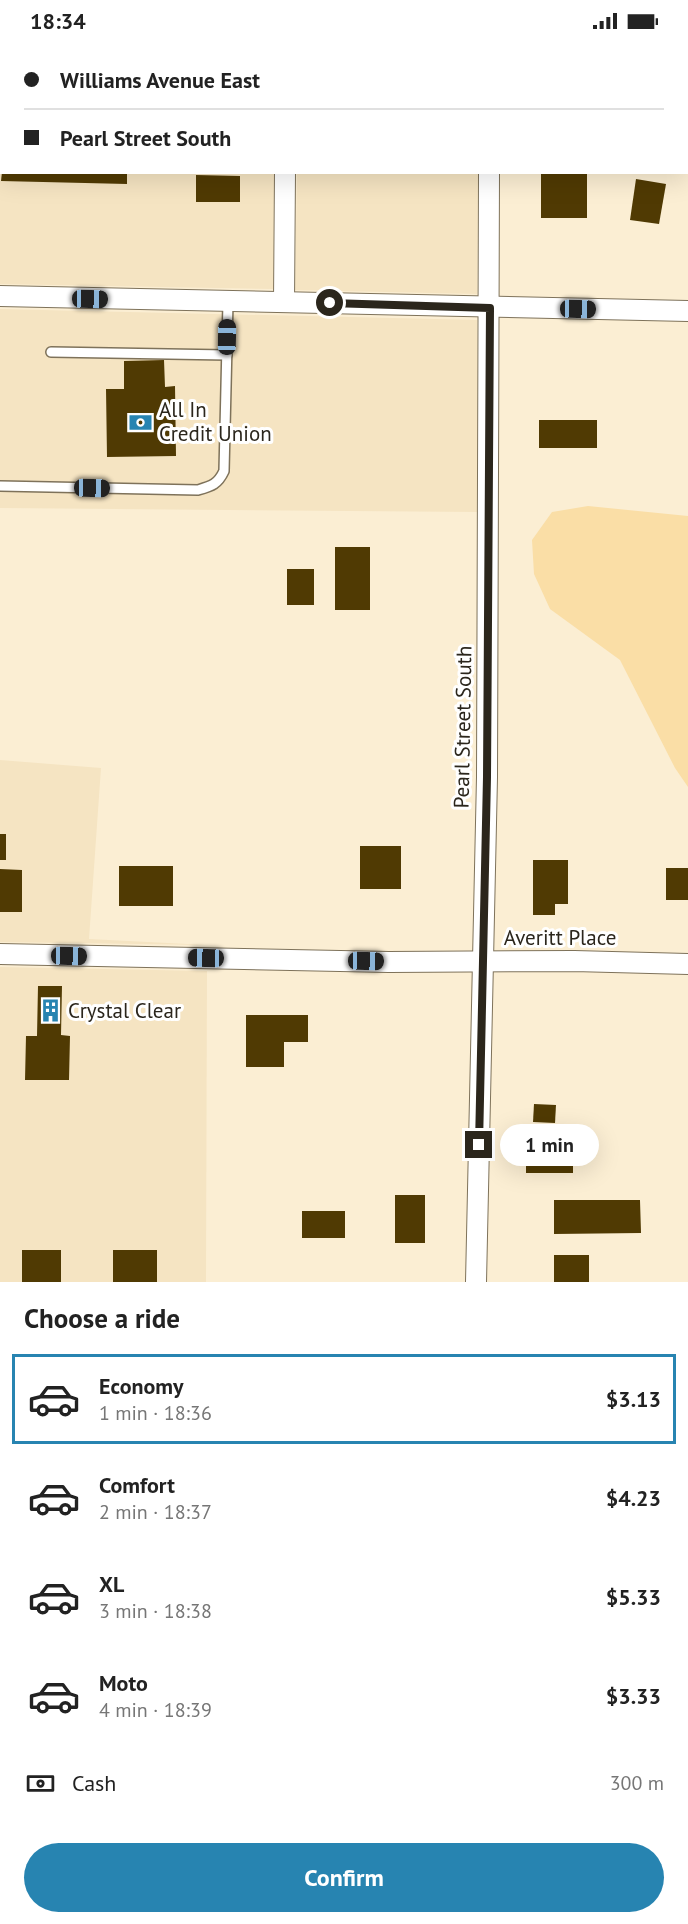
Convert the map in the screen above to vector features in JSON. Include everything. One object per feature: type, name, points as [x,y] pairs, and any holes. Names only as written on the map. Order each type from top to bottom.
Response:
[{"type":"street","points":[[284,302],[285,174]]},
{"type":"street","name":"Pearl Street South","points":[[476,1282],[487,777],[489,174]]},
{"type":"street","points":[[0,296],[688,311]]},
{"type":"street","name":"Averitt Place","points":[[0,954],[688,964]]},
{"type":"lane","points":[[0,486],[198,490],[213,486],[220,481],[224,471],[228,302]]},
{"type":"lane","points":[[51,352],[227,355]]},
{"type":"shaded area","points":[[0,174],[274,174],[273,289],[0,284]]},
{"type":"shaded area","points":[[297,174],[478,174],[477,294],[295,290]]},
{"type":"shaded area","points":[[0,309],[477,320],[477,512],[0,508]]},
{"type":"shaded area","points":[[588,506],[688,516],[688,787],[675,768],[620,660],[550,609],[534,574],[532,540],[552,512]]},
{"type":"shaded area","points":[[0,760],[101,768],[89,939],[207,945],[0,942]]},
{"type":"shaded area","points":[[0,967],[207,971],[206,1282],[0,1282]]},
{"type":"building","points":[[2,174],[127,174],[127,184],[1,181]]},
{"type":"building","points":[[541,174],[587,174],[587,218],[541,218]]},
{"type":"building","points":[[196,175],[240,176],[240,202],[196,202]]},
{"type":"building","points":[[636,179],[666,184],[659,224],[630,220]]},
{"type":"building","name":"All In Credit Union","points":[[164,360],[165,387],[175,386],[176,456],[107,457],[106,389],[124,389],[124,361]]},
{"type":"building","points":[[539,420],[597,420],[597,448],[539,448]]},
{"type":"building","points":[[335,547],[370,547],[370,610],[335,610]]},
{"type":"building","points":[[287,569],[314,569],[314,605],[287,605]]},
{"type":"building","points":[[0,834],[6,834],[6,860],[0,860]]},
{"type":"building","points":[[360,846],[401,846],[401,889],[360,889]]},
{"type":"building","points":[[533,860],[568,860],[568,904],[555,904],[555,915],[533,915]]},
{"type":"building","points":[[119,866],[173,866],[173,906],[119,906]]},
{"type":"building","points":[[666,868],[688,868],[688,900],[666,900]]},
{"type":"building","points":[[0,869],[22,870],[22,912],[0,912]]},
{"type":"building","name":"Crystal Clear","points":[[38,986],[62,986],[61,1035],[70,1036],[69,1080],[25,1080],[26,1036],[37,1036]]},
{"type":"building","points":[[246,1015],[308,1015],[308,1042],[284,1042],[284,1067],[246,1067]]},
{"type":"building","points":[[534,1104],[556,1105],[555,1123],[533,1122]]},
{"type":"building","points":[[526,1129],[552,1129],[552,1148],[573,1148],[573,1173],[526,1173]]},
{"type":"building","points":[[395,1195],[425,1195],[425,1243],[395,1243]]},
{"type":"building","points":[[554,1200],[640,1200],[641,1233],[554,1234]]},
{"type":"building","points":[[302,1211],[345,1211],[345,1238],[302,1238]]},
{"type":"building","points":[[22,1250],[61,1250],[61,1282],[22,1282]]},
{"type":"building","points":[[113,1250],[157,1250],[157,1282],[113,1282]]},
{"type":"building","points":[[554,1255],[589,1255],[589,1282],[554,1282]]},
{"type":"place","name":"All In Credit Union","points":[[141,422]]},
{"type":"place","name":"Crystal Clear","points":[[50,1011]]},
{"type":"route","points":[[330,303],[490,308],[487,777],[479,1145]]}]
